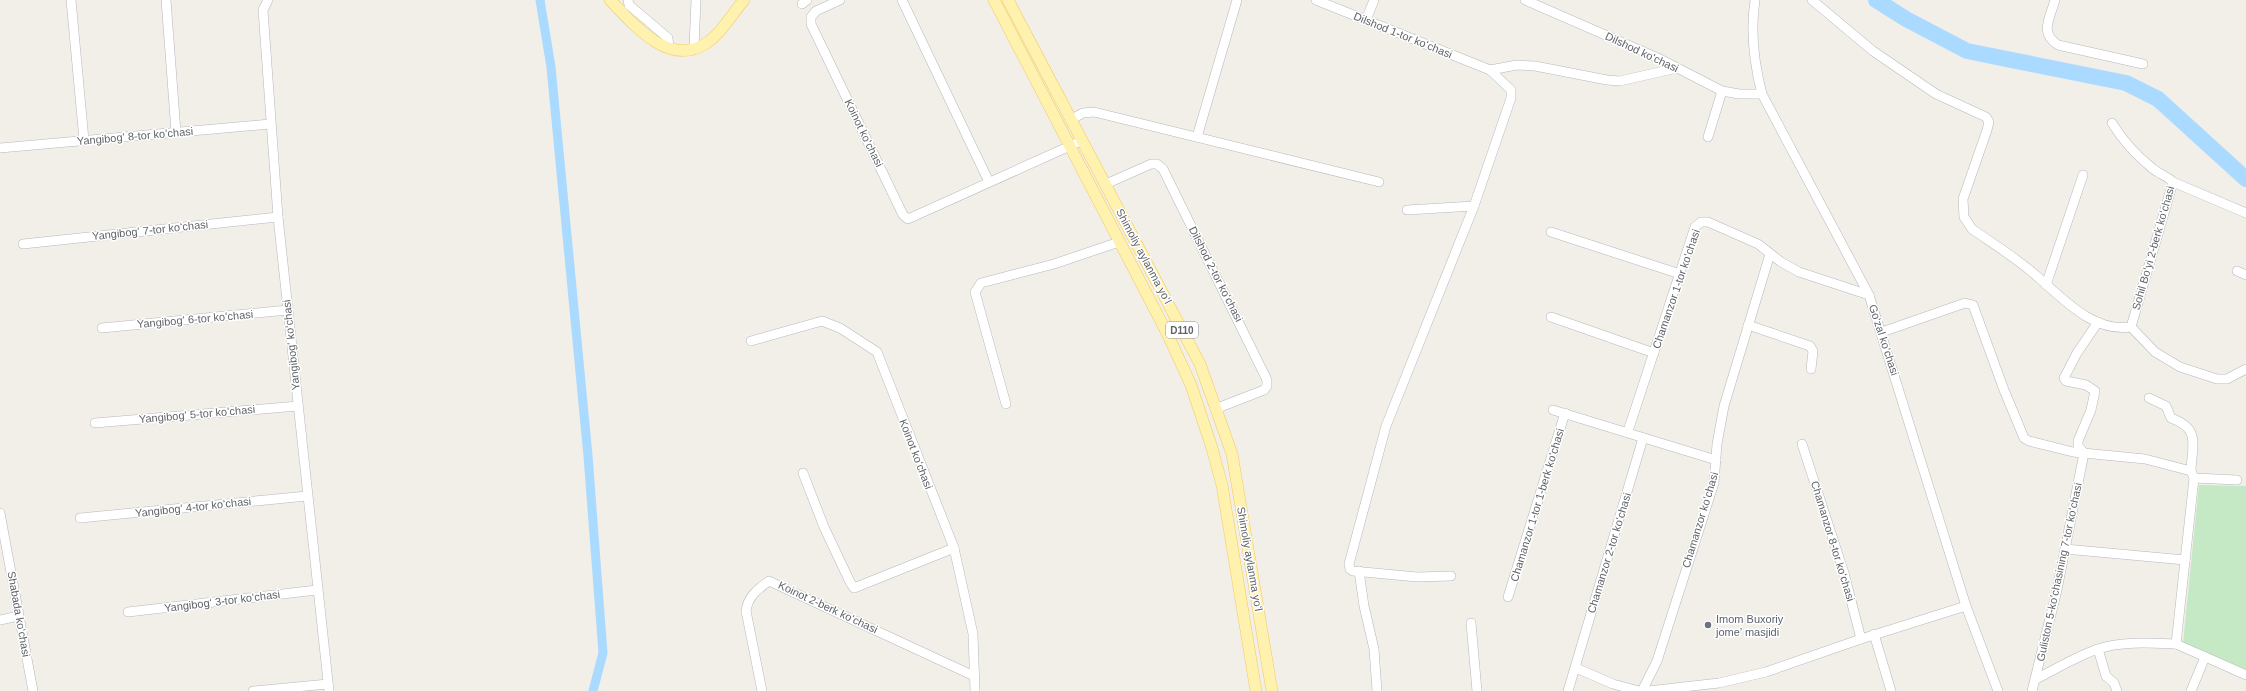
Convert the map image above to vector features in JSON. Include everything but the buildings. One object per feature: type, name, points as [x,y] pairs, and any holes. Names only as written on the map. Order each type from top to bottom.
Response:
[{"type":"main road","points":[[610,0],[650,38],[668,48],[694,48],[705,44],[719,32],[744,0]]},
{"type":"main road","name":"Shimoliy aylanma yoʻl","points":[[994,0],[1191,385],[1218,470],[1256,691]]},
{"type":"main road","name":"Shimoliy aylanma yoʻl","points":[[1008,0],[1081,141],[1106,184],[1200,364],[1232,454],[1272,691]]},
{"type":"main road","points":[[1234,559],[1249,554]]},
{"type":"street","points":[[71,0],[84,140]]},
{"type":"street","points":[[166,0],[176,132]]},
{"type":"street","name":"Yangibogʻ koʻchasi","points":[[268,0],[263,10],[270,124],[278,217],[328,687]]},
{"type":"street","points":[[628,0],[631,7],[668,38],[668,48]]},
{"type":"street","points":[[694,48],[696,0]]},
{"type":"street","name":"Koinot koʻchasi","points":[[840,0],[816,11],[811,17],[811,24],[903,216],[908,219],[1081,141]]},
{"type":"street","points":[[902,0],[989,182]]},
{"type":"street","points":[[1197,137],[1237,0]]},
{"type":"street","name":"Dilshod 1-tor koʻchasi","points":[[1316,0],[1490,70]]},
{"type":"street","points":[[1366,20],[1374,0]]},
{"type":"street","name":"Dilshod koʻchasi","points":[[1525,0],[1677,68],[1722,91],[1739,94],[1762,94]]},
{"type":"street","name":"Goʻzal koʻchasi","points":[[1754,0],[1752,39],[1756,68],[1762,94],[1869,295],[1882,332],[1966,606],[1998,691]]},
{"type":"street","points":[[1812,0],[1873,51],[1936,94],[1986,117],[1989,122],[1987,130],[1963,199],[1964,217],[1972,229],[2014,258],[2078,311],[2098,322],[2121,328],[2131,327],[2155,352],[2180,367],[2217,379],[2227,379],[2246,369]]},
{"type":"street","points":[[2055,0],[2047,32],[2050,40],[2058,45],[2143,64]]},
{"type":"street","points":[[1490,70],[1517,65],[1535,66],[1607,80],[1620,81],[1677,68]]},
{"type":"street","points":[[1451,576],[1417,577],[1359,571],[1350,569],[1349,564],[1386,426],[1474,206],[1511,98],[1511,90],[1508,85],[1490,70]]},
{"type":"street","points":[[1708,137],[1722,91]]},
{"type":"street","points":[[1070,120],[1083,113],[1094,112],[1379,182]]},
{"type":"street","name":"Sohil Boʻyi 2-berk koʻchasi","points":[[2112,123],[2130,148],[2154,170],[2167,176],[2173,182],[2131,327]]},
{"type":"street","name":"Yangibogʻ 8-tor koʻchasi","points":[[0,148],[270,124]]},
{"type":"street","name":"Dilshod 2-tor koʻchasi","points":[[1106,184],[1151,164],[1157,164],[1163,169],[1244,330],[1267,380],[1268,386],[1264,390],[1216,409]]},
{"type":"street","points":[[2046,285],[2083,175]]},
{"type":"street","points":[[2173,182],[2246,214]]},
{"type":"street","points":[[1407,210],[1474,206]]},
{"type":"street","name":"Yangibogʻ 7-tor koʻchasi","points":[[23,244],[278,217]]},
{"type":"street","name":"Chamanzor 1-tor koʻchasi","points":[[1628,431],[1695,227],[1701,222],[1708,222],[1758,244],[1770,254]]},
{"type":"street","points":[[1551,232],[1680,274]]},
{"type":"street","points":[[1006,404],[975,292],[976,288],[981,283],[1054,264],[1119,242]]},
{"type":"street","points":[[1770,254],[1799,272],[1869,295]]},
{"type":"street","name":"Chamanzor koʻchasi","points":[[1576,668],[1613,684],[1641,691],[1658,661],[1714,483],[1724,406],[1770,254]]},
{"type":"street","points":[[1882,332],[1965,303],[1973,305],[2004,390],[2024,438],[2029,441],[2084,453],[2145,458],[2193,475],[2236,480]]},
{"type":"street","name":"Yangibogʻ 6-tor koʻchasi","points":[[102,328],[288,310]]},
{"type":"street","points":[[1551,318],[1654,353]]},
{"type":"street","name":"Koinot koʻchasi","points":[[751,341],[822,321],[840,328],[877,352],[954,548],[974,634],[975,691]]},
{"type":"street","points":[[2084,453],[2078,446],[2078,441],[2091,410],[2095,391],[2086,385],[2066,381],[2064,378],[2076,353],[2098,322]]},
{"type":"street","points":[[1748,325],[1810,346],[1813,356],[1811,369]]},
{"type":"street","points":[[2149,398],[2166,406],[2171,418],[2184,423],[2189,428],[2193,441],[2193,475],[2176,644]]},
{"type":"street","name":"Yangibogʻ 5-tor koʻchasi","points":[[96,423],[298,406]]},
{"type":"street","name":"Chamanzor 1-tor 1-berk koʻchasi","points":[[1553,410],[1628,431],[1643,438],[1716,460]]},
{"type":"street","name":"Chamanzor 1-tor 1-berk koʻchasi","points":[[1508,597],[1566,413]]},
{"type":"street","name":"Chamanzor 2-tor koʻchasi","points":[[1568,691],[1643,438]]},
{"type":"street","name":"Chamanzor 8-tor koʻchasi","points":[[1802,444],[1844,573],[1861,639]]},
{"type":"street","name":"Guliston 5-koʻchasining 7-tor koʻchasi","points":[[2032,691],[2065,549],[2084,453]]},
{"type":"street","points":[[803,473],[824,527],[854,588],[954,548]]},
{"type":"street","name":"Yangibogʻ 4-tor koʻchasi","points":[[80,518],[307,496]]},
{"type":"street","name":"Shabada koʻchasi","points":[[0,513],[3,540],[33,691]]},
{"type":"street","points":[[2065,549],[2185,560]]},
{"type":"street","points":[[1359,571],[1364,606],[1374,649],[1376,691]]},
{"type":"street","name":"Koinot 2-berk koʻchasi","points":[[762,691],[746,611],[748,602],[756,591],[769,581],[974,676]]},
{"type":"street","name":"Yangibogʻ 3-tor koʻchasi","points":[[128,612],[317,590]]},
{"type":"street","points":[[1648,691],[1719,687],[1874,634],[1966,606]]},
{"type":"street","points":[[0,620],[18,616]]},
{"type":"street","points":[[1471,623],[1477,691]]},
{"type":"street","points":[[1874,634],[1892,691]]},
{"type":"street","points":[[2036,679],[2098,649],[2122,644],[2176,644],[2246,675]]},
{"type":"street","points":[[2098,649],[2106,676],[2114,684],[2117,691]]},
{"type":"street","points":[[2191,691],[2205,657]]},
{"type":"street","points":[[253,691],[328,687]]},
{"type":"green space","points":[[2199,485],[2246,486],[2246,670],[2183,643]]},
{"type":"waterway","points":[[540,0],[551,67],[588,456],[603,653],[593,691]]},
{"type":"waterway","points":[[1876,0],[1906,19],[1967,51],[2126,83],[2158,99],[2246,179]]},
{"type":"place","name":"Imom Buxoriy jome’ masjidi","points":[[1708,625]]}]
